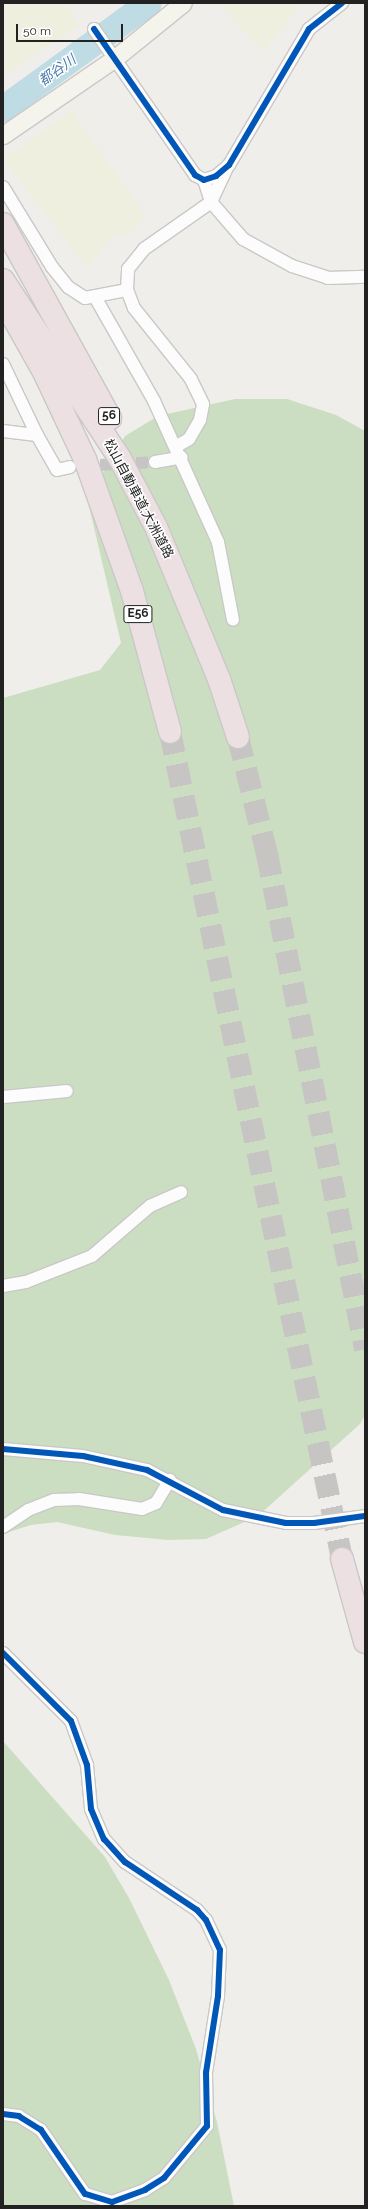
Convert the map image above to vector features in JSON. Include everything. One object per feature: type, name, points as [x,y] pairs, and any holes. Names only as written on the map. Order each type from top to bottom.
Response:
[{"type":"highway","name":"56","points":[[3,224],[52,309],[134,464],[156,528]]},
{"type":"highway","name":"松山自動車道;大洲道路","points":[[3,280],[16,329]]},
{"type":"highway","name":"松山自動車道;大洲道路","points":[[3,300],[16,329],[119,457],[156,528],[216,672],[238,737]]},
{"type":"highway","name":"E56","points":[[16,329],[100,497],[132,591],[170,732]]},
{"type":"highway","points":[[342,1559],[365,1642]]},
{"type":"street","points":[[3,135],[183,3]]},
{"type":"street","points":[[177,446],[189,438],[200,420],[203,404],[191,379],[134,308],[127,290],[128,269],[144,248],[211,202],[229,165],[301,40],[342,3]]},
{"type":"street","points":[[94,29],[196,175],[204,180],[211,202],[243,240],[282,260],[328,278],[365,277]]},
{"type":"street","points":[[204,180],[216,176],[229,165]]},
{"type":"street","points":[[3,187],[56,272],[85,298],[127,290]]},
{"type":"street","points":[[95,297],[182,457],[218,542],[233,620]]},
{"type":"street","points":[[3,364],[37,435],[57,470],[70,467]]},
{"type":"street","points":[[3,430],[37,435]]},
{"type":"street","points":[[155,462],[182,457]]},
{"type":"street","points":[[3,1096],[67,1091]]},
{"type":"street","points":[[3,1286],[26,1282],[92,1256],[150,1206],[181,1192]]},
{"type":"street","points":[[3,1449],[83,1456],[146,1470],[170,1480],[224,1510],[286,1523],[365,1516]]},
{"type":"street","points":[[3,1527],[28,1510],[54,1500],[79,1499],[142,1509],[156,1503],[170,1480]]},
{"type":"street","points":[[3,1653],[71,1721],[87,1765],[91,1809],[104,1839],[131,1866],[197,1910],[206,1920],[220,1950],[218,1996],[206,2073],[207,2126],[164,2178],[146,2190],[112,2202],[85,2194],[41,2130],[20,2116],[3,2114]]},
{"type":"green space","points":[[3,3],[65,3],[80,25],[3,76]]},
{"type":"green space","points":[[218,3],[302,3],[263,52]]},
{"type":"green space","points":[[72,111],[146,216],[127,235],[113,234],[87,268],[3,159]]},
{"type":"green space","points":[[235,399],[287,399],[336,415],[365,431],[365,1415],[360,1424],[258,1516],[206,1539],[168,1540],[115,1535],[57,1522],[31,1525],[3,1534],[3,698],[100,670],[121,643],[89,506],[101,476],[125,436],[158,416]]},
{"type":"green space","points":[[3,1741],[105,1857],[129,1898],[169,1980],[196,2049],[217,2122],[234,2206],[3,2206]]},
{"type":"waterway","name":"都谷川","points":[[3,109],[149,3]]},
{"type":"tunnel","points":[[82,466],[155,462]]},
{"type":"tunnel","points":[[170,732],[342,1559]]},
{"type":"tunnel","points":[[238,737],[267,854],[365,1349]]},
{"type":"cycle path","points":[[94,29],[195,175],[204,180],[216,176],[229,165],[309,29],[342,3]]},
{"type":"cycle path","points":[[3,1449],[83,1456],[147,1470],[223,1510],[286,1523],[314,1523],[365,1516]]},
{"type":"cycle path","points":[[3,1653],[71,1721],[87,1765],[91,1809],[104,1839],[125,1862],[197,1910],[206,1920],[220,1950],[218,1996],[206,2073],[207,2126],[164,2178],[145,2190],[112,2202],[85,2194],[41,2130],[19,2116],[3,2114]]}]
